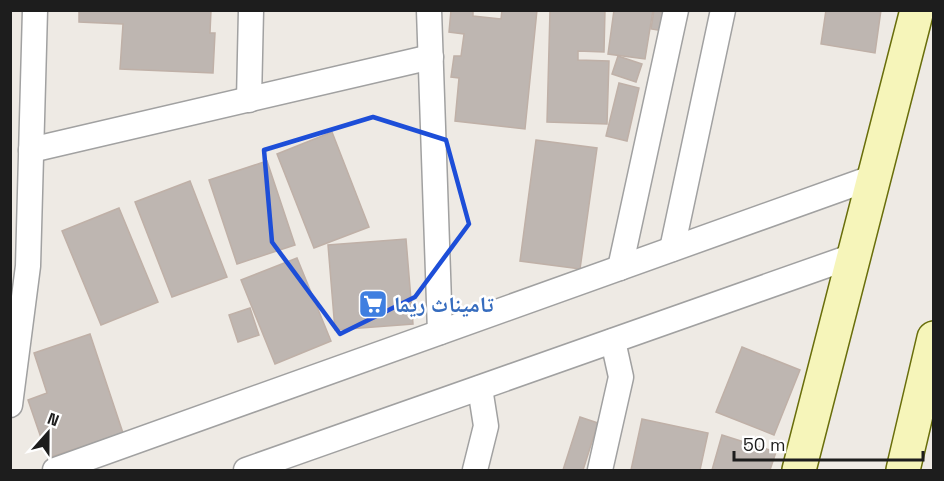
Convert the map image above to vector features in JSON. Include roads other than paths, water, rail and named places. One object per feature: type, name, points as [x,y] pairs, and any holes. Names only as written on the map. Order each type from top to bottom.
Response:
[{"type":"street","points":[[10,405],[28,266],[35,10]]},
{"type":"street","points":[[249,100],[250,10]]},
{"type":"street","points":[[429,10],[440,332]]},
{"type":"street","points":[[620,268],[676,10]]},
{"type":"street","points":[[672,249],[723,10]]},
{"type":"street","points":[[799,471],[917,10]]},
{"type":"street","points":[[31,150],[431,57]]},
{"type":"street","points":[[55,471],[874,177]]},
{"type":"street","points":[[246,471],[854,256]]},
{"type":"street","points":[[600,471],[621,377],[613,341]]},
{"type":"street","points":[[903,471],[932,356]]},
{"type":"street","points":[[475,471],[486,426],[480,388]]},
{"type":"place","name":"تاميناث ريما","points":[[373,304]]}]
